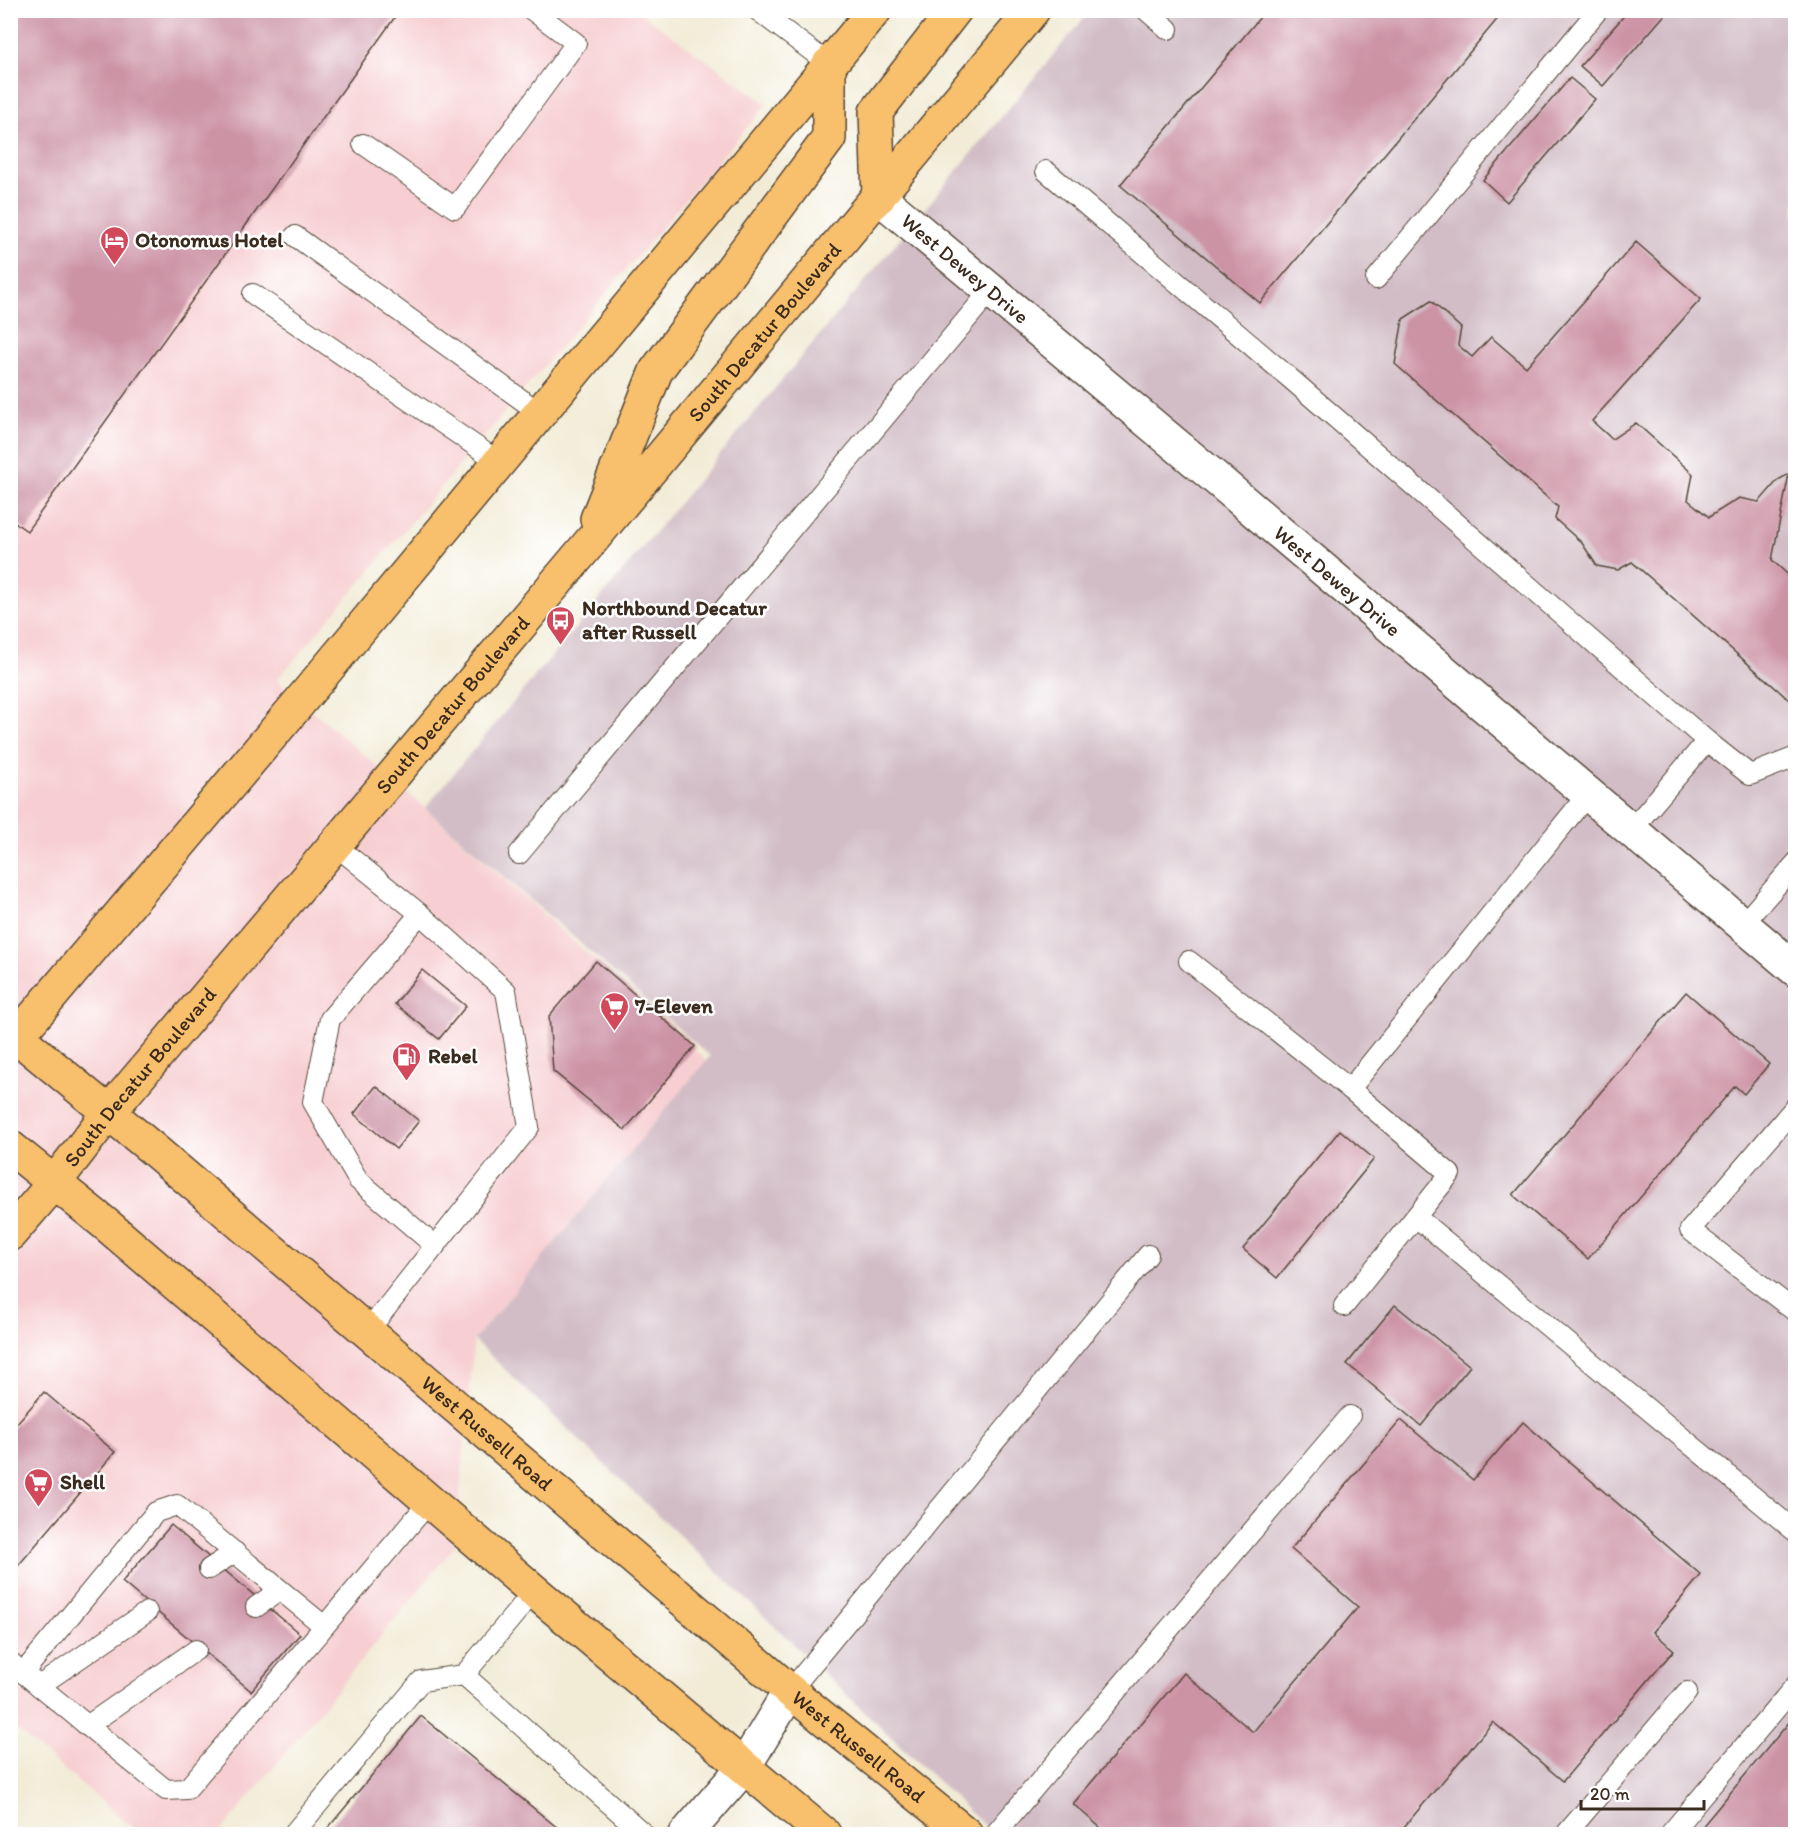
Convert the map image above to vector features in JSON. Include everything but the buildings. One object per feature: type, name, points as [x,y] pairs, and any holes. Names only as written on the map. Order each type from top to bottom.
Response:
[{"type":"main road","points":[[13,1038],[298,704],[875,10]]},
{"type":"main road","points":[[879,197],[876,112],[955,10]]},
{"type":"main road","name":"South Decatur Boulevard","points":[[10,1234],[55,1182],[109,1112],[587,546],[1033,10]]},
{"type":"main road","points":[[587,546],[656,371],[829,138],[829,64]]},
{"type":"main road","name":"West Russell Road","points":[[13,1038],[109,1112],[790,1691],[966,1834]]},
{"type":"main road","points":[[10,1147],[55,1182],[534,1591],[824,1834]]},
{"type":"street","name":"West Dewey Drive","points":[[879,197],[992,289],[1796,970]]},
{"type":"street","points":[[686,1834],[744,1767],[790,1691]]},
{"type":"lane","points":[[363,144],[455,208],[576,43],[532,10]]},
{"type":"lane","points":[[757,10],[829,64]]},
{"type":"lane","points":[[1146,10],[1168,29]]},
{"type":"lane","points":[[1376,279],[1598,10]]},
{"type":"lane","points":[[1046,171],[1292,380],[1707,741],[1750,775],[1796,757]]},
{"type":"lane","points":[[295,236],[540,413]]},
{"type":"lane","points":[[519,854],[992,289]]},
{"type":"lane","points":[[253,294],[499,462]]},
{"type":"lane","points":[[1631,830],[1707,741]]},
{"type":"lane","points":[[1350,1089],[1588,795]]},
{"type":"lane","points":[[335,845],[420,914],[506,991],[528,1127],[368,1331]]},
{"type":"lane","points":[[1742,925],[1796,863]]},
{"type":"lane","points":[[420,914],[330,1019],[313,1102],[358,1180],[435,1246]]},
{"type":"lane","points":[[1189,961],[1350,1089],[1450,1174],[1344,1306]]},
{"type":"lane","points":[[1796,1106],[1690,1230],[1796,1312]]},
{"type":"lane","points":[[1416,1217],[1796,1532]]},
{"type":"lane","points":[[790,1691],[1148,1255]]},
{"type":"lane","points":[[995,1834],[1350,1416]]},
{"type":"lane","points":[[324,1626],[177,1505],[156,1512],[17,1668],[166,1790],[187,1789],[430,1501]]},
{"type":"lane","points":[[209,1569],[235,1552]]},
{"type":"lane","points":[[256,1607],[280,1590]]},
{"type":"lane","points":[[293,1834],[421,1681],[464,1675],[534,1591]]},
{"type":"lane","points":[[39,1686],[147,1612]]},
{"type":"lane","points":[[87,1726],[196,1650]]},
{"type":"lane","points":[[464,1675],[644,1834]]},
{"type":"lane","points":[[1670,1834],[1796,1685]]},
{"type":"lane","points":[[1566,1834],[1686,1692]]},
{"type":"shaded area","points":[[11,11],[638,11],[767,104],[277,680],[425,808],[707,1061],[474,1340],[455,1546],[219,1834],[140,1834],[11,1725]]},
{"type":"shaded area","points":[[1090,11],[1795,11],[1795,1834],[993,1834],[474,1340],[710,1056],[425,808]]},
{"type":"place","name":"Otonomus Hotel","points":[[114,266]]},
{"type":"place","name":"Northbound Decatur after Russell","points":[[561,646]]},
{"type":"place","name":"7-Eleven","points":[[614,1032]]},
{"type":"place","name":"Rebel","points":[[407,1082]]},
{"type":"place","name":"Shell","points":[[39,1508]]}]
